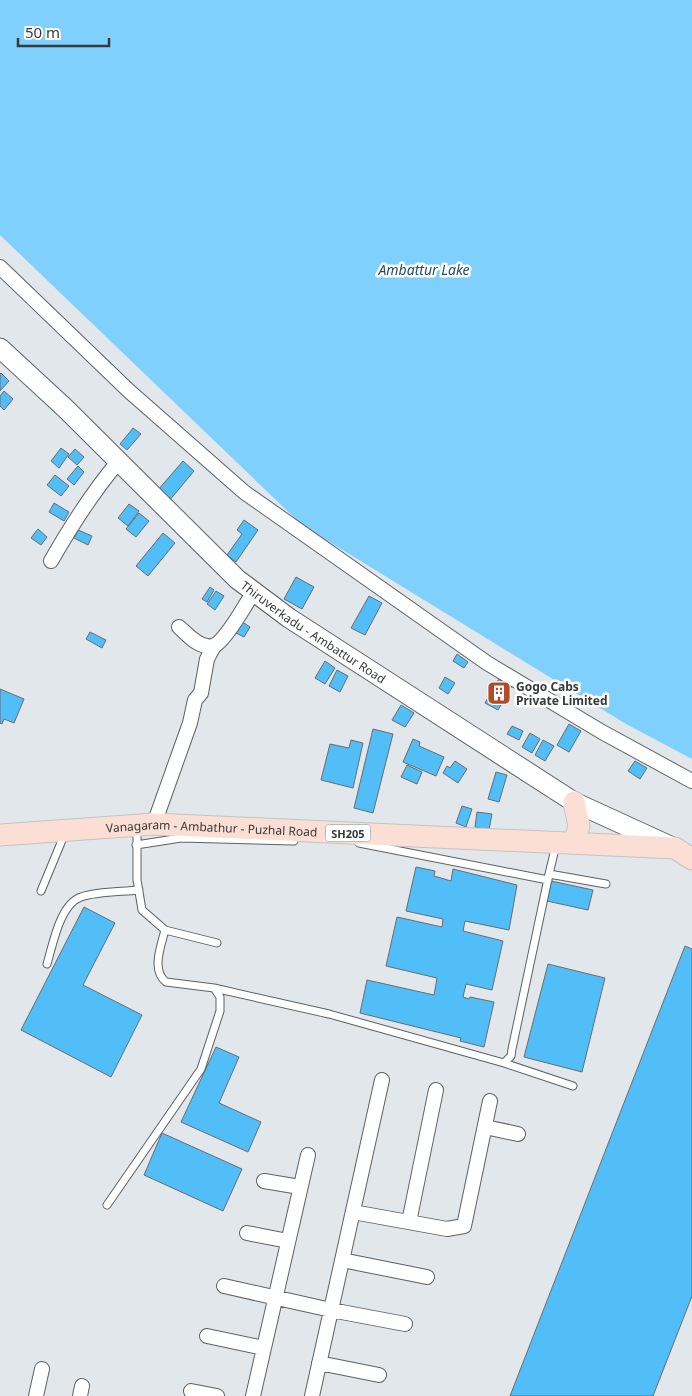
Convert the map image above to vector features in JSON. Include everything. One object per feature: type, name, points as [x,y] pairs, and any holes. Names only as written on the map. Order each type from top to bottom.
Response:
[{"type":"main road","name":"Thiruverkadu - Ambattur Road","points":[[0,348],[66,409],[237,579],[289,618],[574,802],[684,854]]},
{"type":"main road","points":[[566,843],[579,826],[574,802]]},
{"type":"main road","name":"Vanagaram - Ambathur - Puzhal Road","points":[[0,835],[66,830],[142,831],[566,843],[684,854]]},
{"type":"street","points":[[0,267],[129,391],[244,492],[487,662],[602,732],[692,781]]},
{"type":"street","points":[[51,561],[79,513],[118,462]]},
{"type":"street","points":[[142,831],[190,723],[195,700],[201,693],[207,659],[214,646],[226,633],[254,592]]},
{"type":"street","points":[[179,627],[198,644],[214,646]]},
{"type":"street","points":[[312,1396],[382,1080]]},
{"type":"street","points":[[409,1222],[436,1090]]},
{"type":"street","points":[[353,1212],[447,1230],[464,1226],[490,1101]]},
{"type":"street","points":[[485,1127],[518,1134]]},
{"type":"street","points":[[253,1396],[308,1155]]},
{"type":"street","points":[[264,1181],[300,1187]]},
{"type":"street","points":[[247,1232],[288,1242]]},
{"type":"street","points":[[342,1260],[427,1277]]},
{"type":"street","points":[[224,1286],[331,1310],[405,1324]]},
{"type":"street","points":[[207,1336],[264,1348]]},
{"type":"street","points":[[319,1362],[379,1375]]},
{"type":"street","points":[[36,1396],[42,1370]]},
{"type":"street","points":[[191,1391],[217,1396]]},
{"type":"lane","points":[[41,891],[66,830]]},
{"type":"lane","points":[[217,943],[165,930],[142,910],[137,880],[142,831],[181,838],[302,841]]},
{"type":"lane","points":[[349,843],[358,843],[548,877],[606,884]]},
{"type":"lane","points":[[504,1063],[511,1056],[548,877],[566,843]]},
{"type":"lane","points":[[47,964],[62,915],[70,904],[79,898],[92,895],[139,890]]},
{"type":"lane","points":[[165,930],[158,966],[160,978],[166,982],[214,988],[329,1014],[504,1063],[573,1086]]},
{"type":"lane","points":[[107,1205],[201,1069],[212,1041],[220,1011],[220,997],[214,988]]},
{"type":"water","name":"Ambattur Lake","points":[[0,0],[692,0],[692,759],[626,724],[302,525],[0,235]]},
{"type":"building","points":[[0,374],[9,381],[0,391]]},
{"type":"building","points":[[4,391],[13,399],[4,410],[0,406],[0,396]]},
{"type":"building","points":[[133,428],[141,434],[127,450],[120,444]]},
{"type":"building","points":[[61,448],[69,454],[59,468],[51,461]]},
{"type":"building","points":[[75,449],[84,457],[77,465],[68,457]]},
{"type":"building","points":[[183,461],[194,471],[169,501],[157,491]]},
{"type":"building","points":[[78,466],[84,472],[74,485],[67,479]]},
{"type":"building","points":[[55,475],[69,486],[61,496],[47,485]]},
{"type":"building","points":[[54,503],[69,512],[64,521],[49,512]]},
{"type":"building","points":[[129,504],[139,511],[128,526],[118,518]]},
{"type":"building","points":[[139,513],[149,521],[136,537],[126,529]]},
{"type":"building","points":[[244,520],[258,530],[236,562],[227,555],[242,534],[237,530]]},
{"type":"building","points":[[38,529],[47,537],[41,545],[31,538]]},
{"type":"building","points":[[78,530],[92,536],[88,545],[74,538]]},
{"type":"building","points":[[163,533],[175,543],[148,576],[136,566]]},
{"type":"building","points":[[296,577],[314,587],[302,609],[284,599]]},
{"type":"building","points":[[210,587],[214,590],[207,602],[202,599]]},
{"type":"building","points":[[216,591],[224,596],[215,610],[207,604]]},
{"type":"building","points":[[369,596],[382,603],[365,635],[351,628]]},
{"type":"building","points":[[241,621],[250,627],[244,637],[234,632]]},
{"type":"building","points":[[90,632],[106,640],[102,648],[86,639]]},
{"type":"building","points":[[457,654],[468,662],[464,668],[453,661]]},
{"type":"building","points":[[325,661],[335,668],[325,684],[315,678]]},
{"type":"building","points":[[337,670],[348,676],[340,692],[329,686]]},
{"type":"building","points":[[445,677],[455,683],[448,694],[439,688]]},
{"type":"building","name":"Gogo Cabs Private Limited","points":[[500,677],[513,684],[498,710],[485,703]]},
{"type":"building","points":[[0,689],[24,699],[14,723],[4,719],[2,724],[0,723]]},
{"type":"building","points":[[401,705],[414,713],[405,727],[392,720]]},
{"type":"building","points":[[569,724],[581,731],[569,752],[557,745]]},
{"type":"building","points":[[512,726],[523,731],[519,740],[507,734]]},
{"type":"building","points":[[373,729],[393,734],[373,813],[354,808]]},
{"type":"building","points":[[530,733],[540,739],[532,753],[522,747]]},
{"type":"building","points":[[413,739],[420,742],[419,746],[444,757],[436,776],[403,762]]},
{"type":"building","points":[[351,740],[363,743],[353,788],[321,780],[330,744],[349,748]]},
{"type":"building","points":[[543,740],[554,746],[545,761],[535,755]]},
{"type":"building","points":[[455,761],[467,769],[458,783],[443,773],[447,766],[450,768]]},
{"type":"building","points":[[635,761],[647,768],[640,779],[628,771]]},
{"type":"building","points":[[407,765],[422,772],[417,784],[401,777]]},
{"type":"building","points":[[496,772],[507,775],[499,802],[488,799]]},
{"type":"building","points":[[462,806],[472,809],[466,827],[456,823]]},
{"type":"building","points":[[477,812],[492,814],[489,830],[475,827]]},
{"type":"building","points":[[416,867],[435,871],[434,876],[451,881],[453,869],[517,885],[509,930],[465,921],[463,931],[503,941],[492,990],[466,984],[463,997],[494,1002],[484,1047],[460,1041],[461,1038],[360,1013],[367,980],[434,995],[437,978],[386,966],[397,917],[442,927],[443,919],[406,911]]},
{"type":"building","points":[[551,881],[593,890],[588,910],[547,901]]},
{"type":"building","points":[[84,907],[115,923],[83,985],[142,1015],[111,1077],[21,1030]]},
{"type":"building","points":[[685,946],[692,949],[692,1296],[653,1396],[510,1396]]},
{"type":"building","points":[[548,964],[605,978],[582,1072],[524,1057]]},
{"type":"building","points":[[216,1047],[239,1057],[219,1103],[261,1122],[248,1152],[181,1122]]},
{"type":"building","points":[[162,1133],[242,1169],[223,1211],[144,1175]]},
{"type":"place","name":"Gogo Cabs Private Limited","points":[[499,693]]}]
